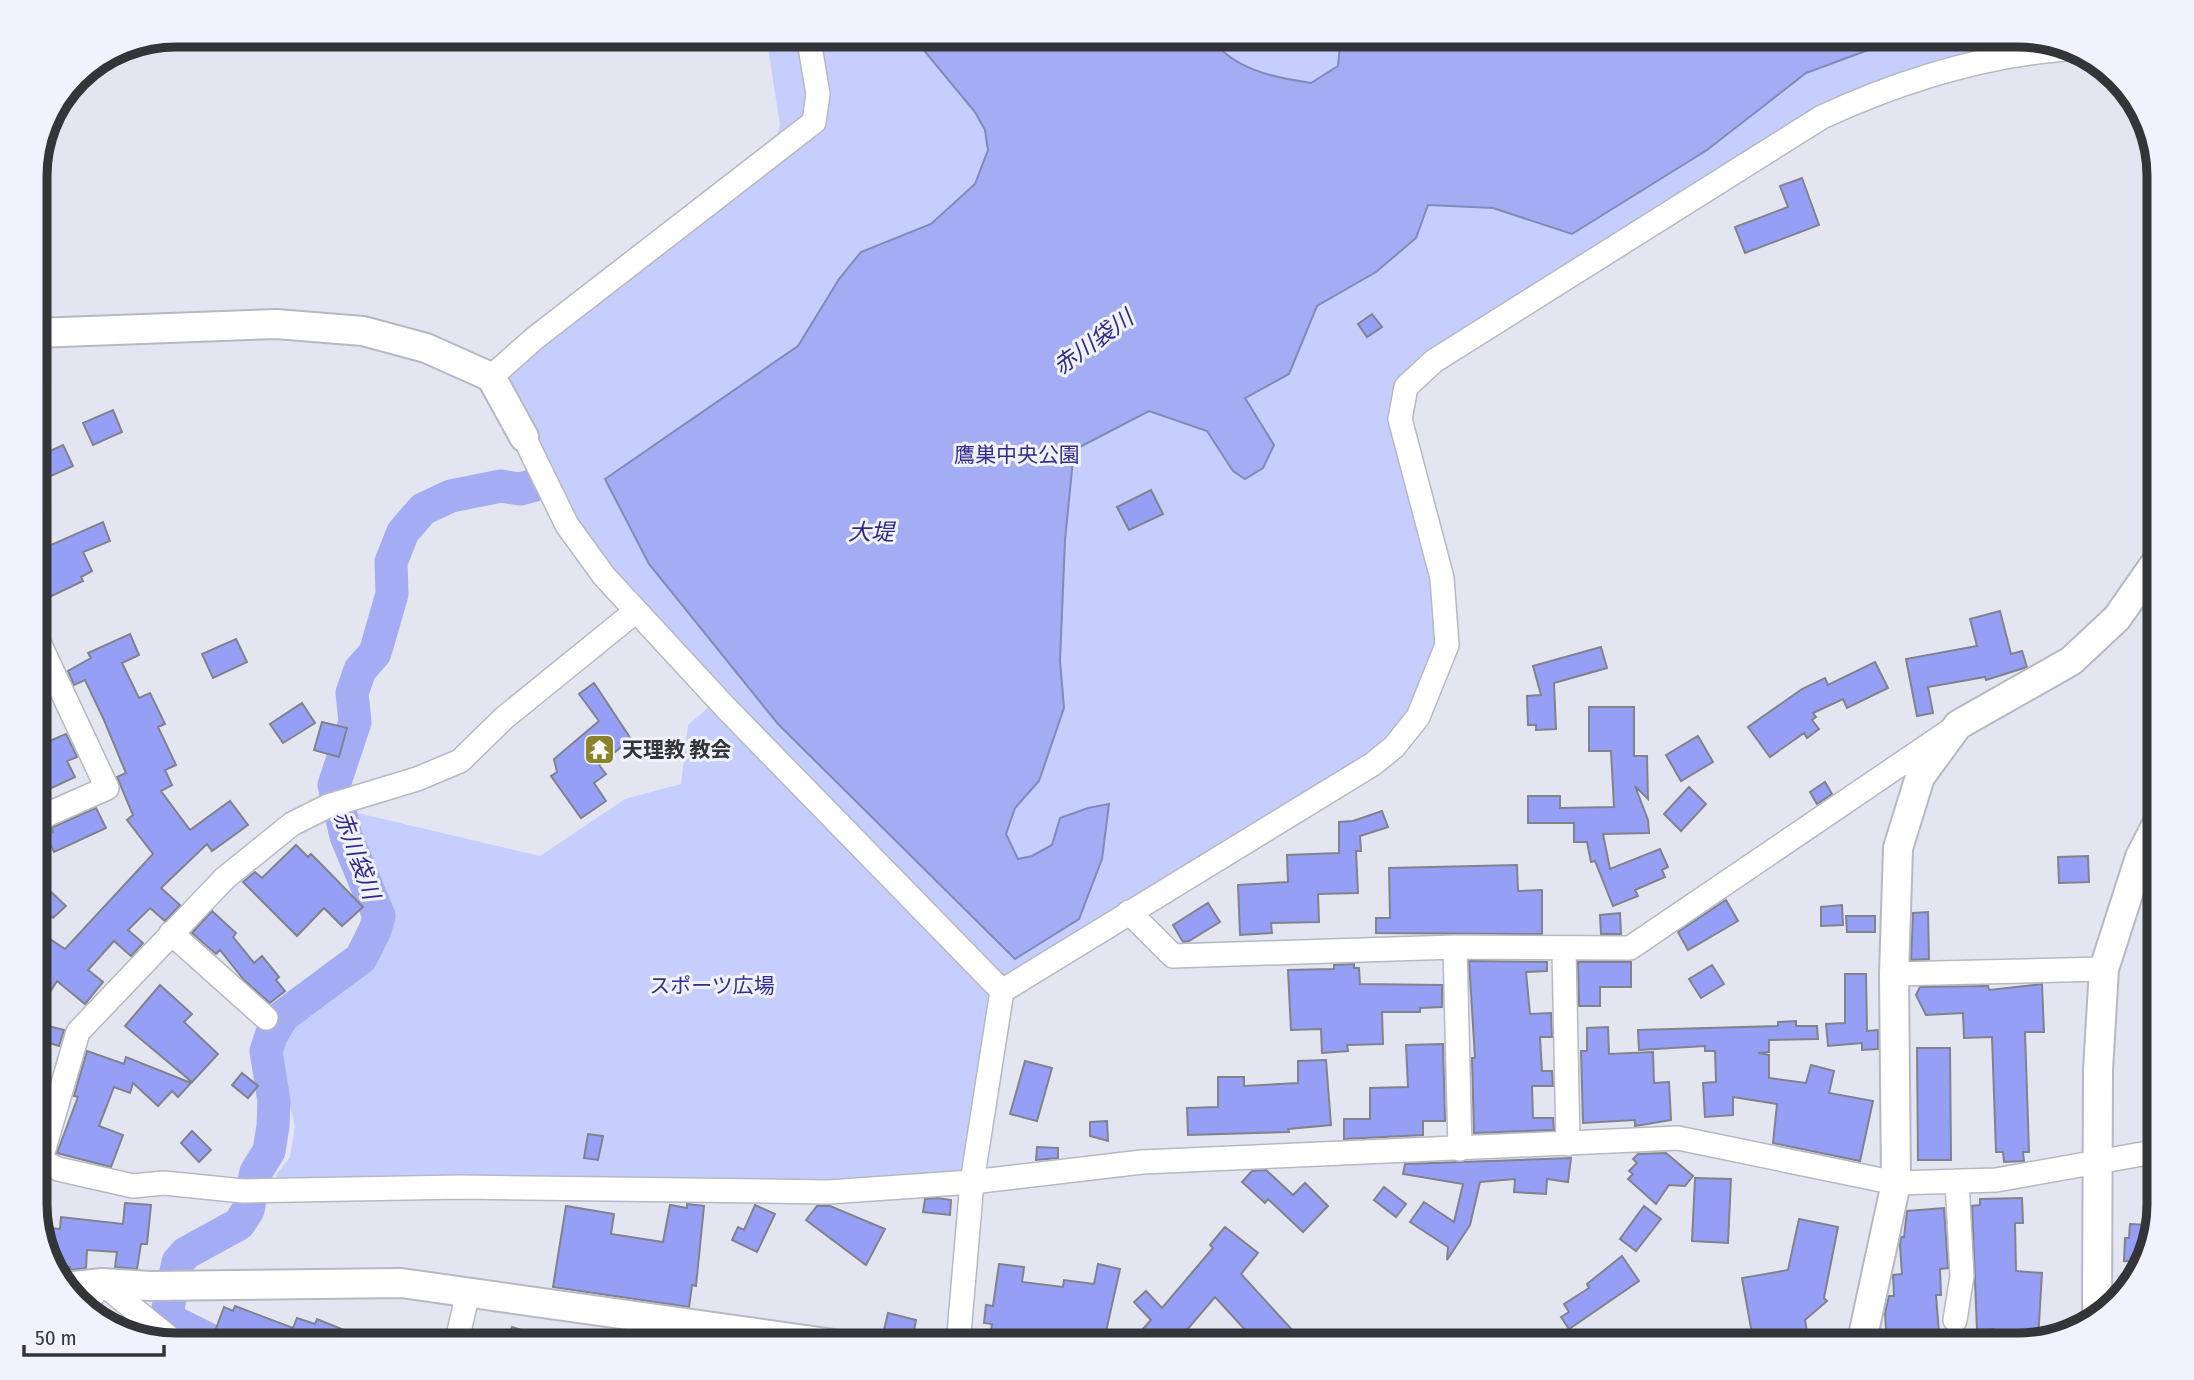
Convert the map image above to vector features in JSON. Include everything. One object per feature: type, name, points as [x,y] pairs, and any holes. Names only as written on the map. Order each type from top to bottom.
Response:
[{"type":"street","points":[[491,377],[535,338],[814,122],[818,94],[810,48]]},
{"type":"street","points":[[959,1333],[972,1182],[1002,991],[1373,764],[1394,747],[1418,717],[1447,645],[1442,578],[1400,419],[1406,387],[1434,360],[1822,117],[1872,94],[1965,64],[2049,51]]},
{"type":"street","points":[[48,333],[276,324],[363,331],[426,348],[491,377],[567,525],[604,576],[726,708],[1002,991]]},
{"type":"street","points":[[1129,912],[1172,956],[1455,947],[1564,950],[1630,948],[1958,725],[2070,661],[2117,618],[2147,575]]},
{"type":"street","points":[[48,1126],[78,1032],[225,878],[292,824],[328,806],[417,779],[460,761],[505,718],[636,611]]},
{"type":"street","points":[[48,663],[107,788],[48,814]]},
{"type":"street","points":[[1864,1333],[1896,1183],[1894,974],[1898,848],[1920,776],[1958,725]]},
{"type":"street","points":[[2097,1305],[2098,1070],[2104,969],[2140,857],[2147,843]]},
{"type":"street","points":[[171,933],[266,1018]]},
{"type":"street","points":[[1455,947],[1460,1149]]},
{"type":"street","points":[[1564,950],[1568,1144]]},
{"type":"street","points":[[1894,974],[2104,969]]},
{"type":"street","points":[[48,1164],[58,1169],[133,1186],[164,1183],[243,1191],[461,1187],[828,1192],[972,1182],[1142,1162],[1678,1138],[1896,1183],[1996,1180],[2147,1153]]},
{"type":"street","points":[[1955,1320],[1962,1276],[1957,1181]]},
{"type":"street","points":[[102,1283],[162,1332]]},
{"type":"street","points":[[91,1300],[102,1283]]},
{"type":"street","points":[[77,1286],[102,1283],[151,1286],[401,1283],[757,1333]]},
{"type":"street","points":[[459,1333],[468,1292]]},
{"type":"street","points":[[100,1308],[132,1308]]},
{"type":"green space","name":"鷹巣中央公園","points":[[2018,47],[2051,52],[1872,94],[1406,387],[1446,621],[1394,747],[1003,991],[972,1182],[277,1191],[276,1175],[290,1157],[295,1126],[279,1062],[279,1035],[291,1017],[342,981],[370,955],[383,927],[383,898],[345,810],[540,856],[625,799],[681,784],[688,725],[717,700],[604,576],[491,377],[771,157],[780,125],[768,48]]},
{"type":"water","name":"大堤","points":[[1219,47],[1254,70],[1311,83],[1338,66],[1340,47],[1876,47],[1806,73],[1707,150],[1572,234],[1493,208],[1428,205],[1416,238],[1376,272],[1317,306],[1289,374],[1245,398],[1274,445],[1263,468],[1245,479],[1233,471],[1207,431],[1149,411],[1074,450],[1065,540],[1060,661],[1064,708],[1039,781],[1015,808],[1006,834],[1018,859],[1032,856],[1052,845],[1060,818],[1109,804],[1102,859],[1079,919],[1015,959],[778,724],[649,564],[605,479],[798,346],[839,279],[861,252],[931,224],[975,184],[988,150],[985,130],[975,112],[922,48]]},
{"type":"building","points":[[1802,178],[1819,225],[1745,253],[1735,227],[1788,207],[1780,186]]},
{"type":"building","points":[[1372,314],[1382,327],[1367,337],[1358,324]]},
{"type":"building","points":[[113,410],[122,432],[93,445],[83,423]]},
{"type":"building","points":[[63,445],[73,466],[48,477],[48,452]]},
{"type":"building","points":[[1151,490],[1163,514],[1129,530],[1117,507]]},
{"type":"building","points":[[103,522],[110,541],[83,552],[92,571],[81,577],[83,581],[48,598],[48,546]]},
{"type":"building","points":[[2000,611],[2011,654],[2022,651],[2027,667],[1986,680],[1985,677],[1928,687],[1933,713],[1917,716],[1906,659],[1977,646],[1970,619]]},
{"type":"building","points":[[130,634],[139,655],[122,663],[139,698],[150,693],[165,724],[158,727],[176,765],[165,770],[172,785],[161,791],[190,830],[230,801],[248,825],[212,851],[207,844],[161,888],[180,905],[165,921],[150,908],[128,930],[143,943],[131,956],[114,941],[88,970],[103,982],[85,1004],[57,981],[48,995],[48,938],[65,949],[153,854],[127,820],[133,815],[117,777],[126,773],[104,720],[85,680],[74,685],[68,671],[91,658],[88,653]]},
{"type":"building","points":[[236,639],[247,662],[213,678],[202,654]]},
{"type":"building","points":[[1601,647],[1607,668],[1554,683],[1556,729],[1536,730],[1536,725],[1528,725],[1527,696],[1541,695],[1533,666]]},
{"type":"building","points":[[1875,662],[1888,688],[1847,708],[1843,699],[1813,713],[1816,717],[1812,720],[1819,729],[1807,738],[1804,733],[1770,757],[1748,727],[1802,689],[1825,678],[1828,685]]},
{"type":"building","name":"天理教 教会","points":[[594,683],[631,739],[599,765],[606,774],[594,783],[606,801],[581,818],[551,776],[557,772],[554,759],[599,721],[579,694]]},
{"type":"building","points":[[302,703],[315,723],[283,743],[270,724]]},
{"type":"building","points":[[1589,707],[1634,707],[1634,756],[1647,756],[1648,799],[1635,786],[1648,820],[1649,833],[1603,834],[1610,869],[1660,849],[1668,867],[1662,870],[1665,877],[1635,890],[1638,896],[1613,906],[1595,861],[1591,862],[1587,842],[1574,842],[1574,823],[1528,823],[1528,796],[1560,796],[1560,808],[1614,807],[1611,751],[1589,751]]},
{"type":"building","points":[[322,722],[347,728],[339,757],[314,750]]},
{"type":"building","points":[[66,734],[77,757],[67,761],[75,777],[48,790],[48,742]]},
{"type":"building","points":[[1698,736],[1713,762],[1681,781],[1666,755]]},
{"type":"building","points":[[1825,782],[1832,794],[1817,804],[1810,792]]},
{"type":"building","points":[[1689,787],[1706,804],[1681,831],[1664,814]]},
{"type":"building","points":[[96,808],[106,828],[54,852],[48,839],[48,834],[53,832],[51,828]]},
{"type":"building","points":[[1382,811],[1388,827],[1360,836],[1361,851],[1356,851],[1358,893],[1318,894],[1319,922],[1271,923],[1272,933],[1240,935],[1238,885],[1288,882],[1287,855],[1339,853],[1339,822],[1353,821]]},
{"type":"building","points":[[296,845],[308,857],[311,854],[363,907],[342,926],[324,908],[297,936],[243,882],[255,872],[262,878]]},
{"type":"building","points":[[2088,856],[2089,882],[2059,883],[2058,857]]},
{"type":"building","points":[[1517,865],[1518,891],[1542,890],[1542,934],[1376,933],[1376,918],[1390,918],[1389,868]]},
{"type":"building","points":[[48,889],[66,906],[53,918],[48,913]]},
{"type":"building","points":[[1726,900],[1738,921],[1688,950],[1678,932]]},
{"type":"building","points":[[1208,903],[1220,922],[1183,942],[1173,925]]},
{"type":"building","points":[[1842,905],[1843,925],[1821,926],[1821,907]]},
{"type":"building","points":[[212,911],[236,933],[233,937],[254,963],[262,956],[279,977],[276,980],[285,991],[270,1003],[244,980],[220,950],[216,954],[192,933]]},
{"type":"building","points":[[1928,912],[1929,959],[1911,960],[1913,913]]},
{"type":"building","points":[[1620,913],[1621,934],[1601,934],[1600,915]]},
{"type":"building","points":[[1846,916],[1875,916],[1875,932],[1847,932]]},
{"type":"building","points":[[1469,961],[1547,962],[1547,971],[1526,972],[1530,1014],[1551,1013],[1552,1037],[1540,1037],[1542,1071],[1552,1071],[1553,1086],[1532,1086],[1533,1118],[1553,1118],[1554,1130],[1474,1133],[1472,1058],[1475,1058]]},
{"type":"building","points":[[1578,962],[1631,962],[1631,987],[1600,987],[1600,1006],[1579,1006]]},
{"type":"building","points":[[1354,964],[1354,968],[1359,968],[1360,984],[1442,985],[1442,1007],[1420,1008],[1420,1012],[1382,1012],[1383,1044],[1347,1045],[1348,1051],[1322,1053],[1321,1029],[1291,1030],[1288,970],[1334,969],[1334,965]]},
{"type":"building","points":[[1712,965],[1724,984],[1701,998],[1689,979]]},
{"type":"building","points":[[1845,974],[1866,974],[1867,1031],[1878,1030],[1878,1049],[1862,1050],[1862,1043],[1828,1046],[1826,1024],[1845,1023]]},
{"type":"building","points":[[2042,984],[2044,1032],[2025,1032],[2029,1152],[2023,1152],[2024,1161],[2004,1162],[2003,1152],[1996,1152],[1992,1037],[1964,1038],[1963,1013],[1926,1015],[1916,995],[1920,987],[1988,986],[1989,990]]},
{"type":"building","points":[[160,985],[192,1014],[184,1022],[218,1054],[192,1082],[125,1026]]},
{"type":"building","points":[[1796,1021],[1796,1026],[1817,1026],[1818,1039],[1769,1040],[1769,1052],[1758,1053],[1769,1055],[1769,1078],[1806,1083],[1811,1065],[1834,1071],[1829,1093],[1873,1101],[1860,1161],[1773,1143],[1777,1104],[1733,1097],[1733,1115],[1705,1117],[1703,1083],[1716,1082],[1715,1051],[1705,1051],[1705,1046],[1639,1050],[1638,1030],[1778,1026],[1778,1022]]},
{"type":"building","points":[[48,1026],[64,1030],[59,1046],[48,1043]]},
{"type":"building","points":[[1608,1027],[1609,1054],[1653,1052],[1654,1083],[1669,1082],[1671,1120],[1635,1126],[1635,1120],[1583,1123],[1581,1051],[1587,1051],[1587,1028]]},
{"type":"building","points":[[1443,1044],[1445,1121],[1423,1121],[1423,1135],[1344,1139],[1344,1119],[1370,1119],[1370,1088],[1408,1087],[1406,1045]]},
{"type":"building","points":[[1917,1048],[1950,1048],[1951,1160],[1918,1160]]},
{"type":"building","points":[[87,1051],[124,1064],[126,1057],[191,1083],[178,1097],[172,1091],[158,1106],[133,1083],[130,1093],[114,1087],[99,1126],[123,1135],[111,1167],[57,1153],[78,1097],[74,1096]]},
{"type":"building","points":[[1326,1060],[1331,1125],[1288,1129],[1289,1132],[1188,1135],[1187,1108],[1218,1107],[1218,1077],[1244,1077],[1244,1086],[1298,1083],[1298,1061]]},
{"type":"building","points":[[1025,1061],[1052,1068],[1037,1121],[1010,1114]]},
{"type":"building","points":[[242,1073],[258,1086],[248,1098],[232,1085]]},
{"type":"building","points":[[1107,1121],[1108,1141],[1090,1136],[1090,1122]]},
{"type":"building","points":[[192,1131],[211,1150],[199,1162],[181,1143]]},
{"type":"building","points":[[588,1134],[603,1136],[598,1160],[584,1158]]},
{"type":"building","points":[[1037,1147],[1058,1148],[1058,1158],[1036,1160]]},
{"type":"building","points":[[1666,1153],[1693,1176],[1685,1186],[1669,1185],[1656,1204],[1628,1179],[1633,1174],[1629,1171],[1637,1163],[1633,1159],[1638,1154]]},
{"type":"building","points":[[1571,1158],[1568,1182],[1547,1179],[1546,1194],[1514,1192],[1515,1179],[1480,1182],[1470,1225],[1447,1260],[1448,1247],[1410,1222],[1424,1202],[1454,1222],[1463,1184],[1403,1174],[1405,1164]]},
{"type":"building","points":[[1266,1170],[1293,1195],[1305,1183],[1328,1206],[1303,1232],[1268,1199],[1265,1203],[1242,1182],[1252,1171]]},
{"type":"building","points":[[1695,1178],[1731,1179],[1728,1243],[1692,1241]]},
{"type":"building","points":[[1384,1187],[1406,1204],[1396,1217],[1374,1200]]},
{"type":"building","points":[[2022,1198],[2023,1223],[2015,1223],[2016,1271],[2042,1273],[2039,1331],[1993,1333],[1993,1329],[1977,1330],[1972,1206],[1980,1205],[1980,1199]]},
{"type":"building","points":[[925,1199],[951,1200],[950,1215],[923,1212]]},
{"type":"building","points":[[125,1203],[151,1205],[147,1244],[141,1244],[137,1269],[115,1267],[117,1252],[87,1250],[86,1268],[70,1270],[70,1267],[63,1267],[50,1228],[60,1229],[61,1217],[123,1224]]},
{"type":"building","points":[[687,1204],[704,1206],[696,1286],[692,1285],[689,1307],[553,1287],[566,1206],[614,1214],[611,1234],[663,1242],[670,1205],[687,1208]]},
{"type":"building","points":[[755,1205],[775,1214],[757,1252],[732,1240],[738,1227],[744,1230]]},
{"type":"building","points":[[817,1206],[830,1206],[885,1229],[866,1265],[806,1220]]},
{"type":"building","points":[[1644,1206],[1661,1219],[1636,1251],[1620,1239]]},
{"type":"building","points":[[1944,1208],[1948,1268],[1940,1269],[1941,1295],[1936,1295],[1939,1333],[1886,1333],[1885,1313],[1889,1296],[1894,1296],[1893,1275],[1902,1274],[1900,1245],[1901,1237],[1904,1237],[1907,1211]]},
{"type":"building","points":[[1799,1219],[1838,1227],[1824,1298],[1827,1301],[1805,1320],[1807,1333],[1752,1333],[1742,1278],[1788,1270]]},
{"type":"building","points":[[2130,1224],[2145,1225],[2133,1261],[2124,1261],[2125,1238],[2129,1238]]},
{"type":"building","points":[[1225,1227],[1258,1253],[1241,1274],[1295,1333],[1248,1333],[1215,1297],[1184,1333],[1146,1333],[1142,1330],[1151,1320],[1134,1302],[1146,1291],[1162,1308],[1213,1248],[1210,1245]]},
{"type":"building","points":[[1622,1256],[1639,1281],[1569,1329],[1561,1317],[1569,1312],[1564,1304],[1589,1288],[1587,1284]]},
{"type":"building","points":[[999,1264],[1024,1267],[1022,1282],[1063,1287],[1064,1280],[1094,1284],[1098,1264],[1120,1269],[1106,1333],[991,1333],[992,1324],[984,1323],[986,1305],[993,1306]]},
{"type":"building","points":[[235,1306],[293,1328],[297,1318],[315,1324],[317,1319],[351,1333],[214,1333],[224,1307],[233,1311]]},
{"type":"building","points":[[888,1313],[916,1320],[914,1333],[884,1330]]},
{"type":"building","points":[[512,1327],[530,1333],[510,1333]]},
{"type":"waterway","name":"赤川袋川","points":[[196,1333],[170,1320],[168,1308],[178,1262],[186,1253],[239,1224],[248,1210],[256,1172],[269,1151],[273,1126],[274,1101],[266,1051],[271,1036],[283,1016],[361,958],[379,916],[346,836],[334,785],[355,722],[352,693],[360,670],[375,653],[392,594],[391,562],[403,532],[423,509],[451,496],[501,486],[520,489],[535,485]]},
{"type":"place","name":"天理教 教会","points":[[599,750]]},
{"type":"park label","name":"スポーツ広場","points":[[712,986]]}]
